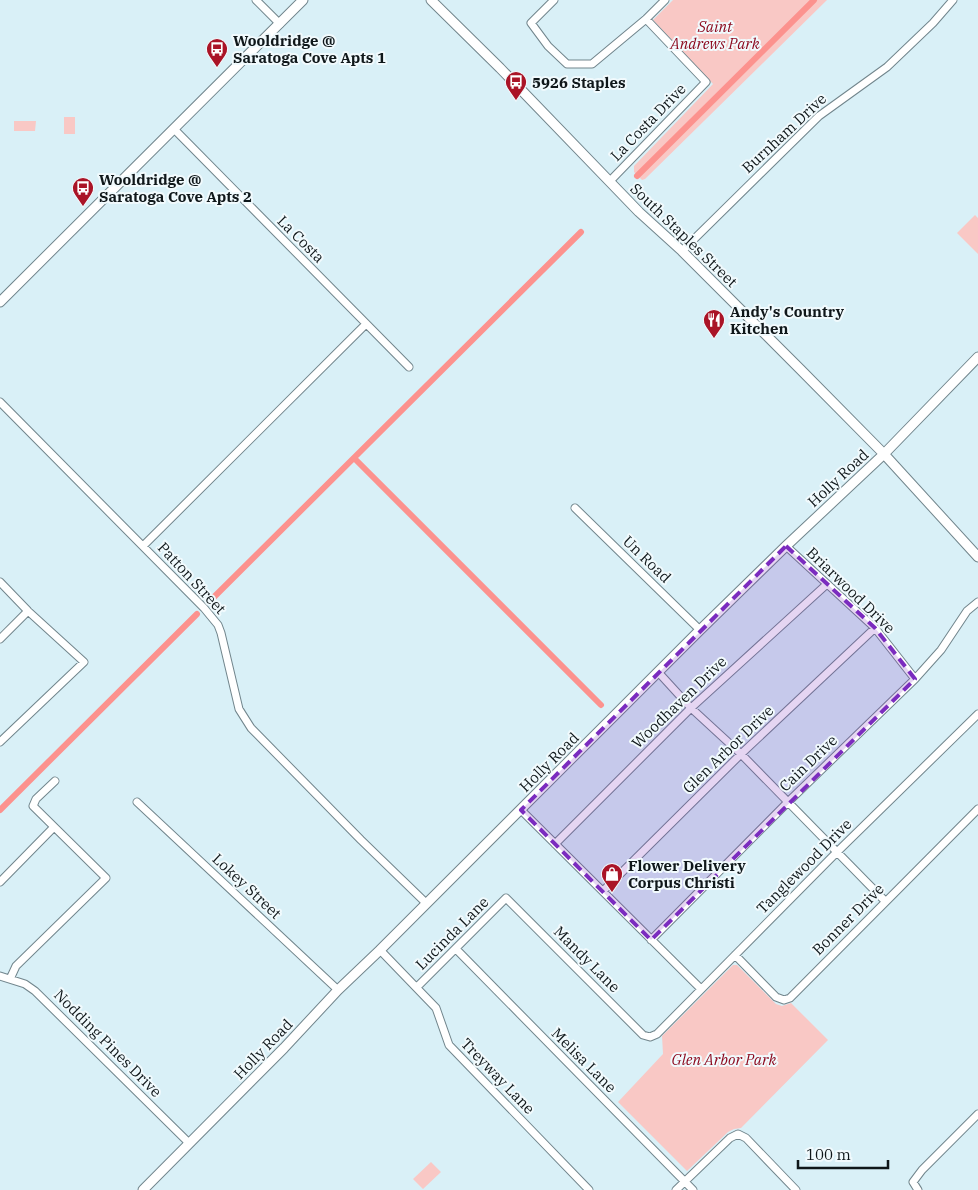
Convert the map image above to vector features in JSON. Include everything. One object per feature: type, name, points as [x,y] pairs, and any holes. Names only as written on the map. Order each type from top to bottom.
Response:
[{"type":"main road","points":[[0,302],[303,0]]},
{"type":"main road","name":"South Staples Street","points":[[431,0],[648,220],[682,251],[884,454],[978,556]]},
{"type":"main road","name":"Holly Road","points":[[143,1190],[284,1048],[338,990],[659,673],[700,630],[884,454],[978,357]]},
{"type":"street","points":[[256,0],[280,24]]},
{"type":"street","points":[[554,0],[531,24],[567,64],[579,65],[592,64],[646,19],[664,0]]},
{"type":"street","name":"Burnham Drive","points":[[682,251],[819,116],[887,67],[933,23],[953,0]]},
{"type":"street","name":"La Costa Drive","points":[[610,181],[706,82],[646,19]]},
{"type":"street","name":"La Costa","points":[[174,130],[409,367]]},
{"type":"street","points":[[143,546],[366,324]]},
{"type":"street","name":"Patton Street","points":[[0,402],[204,608],[218,625],[225,643],[239,709],[251,728],[426,903]]},
{"type":"street","name":"Un Road","points":[[576,508],[700,630]]},
{"type":"street","name":"Briarwood Drive","points":[[786,546],[875,628],[915,679]]},
{"type":"street","points":[[0,582],[28,611],[84,662],[0,742]]},
{"type":"street","name":"Woodhaven Drive","points":[[554,844],[691,708],[827,584]]},
{"type":"street","name":"Cain Drive","points":[[651,940],[788,802],[915,679],[941,650],[968,611],[978,602]]},
{"type":"street","points":[[0,639],[28,611]]},
{"type":"street","name":"Glen Arbor Drive","points":[[603,892],[741,754],[875,628]]},
{"type":"street","points":[[659,673],[691,708],[741,754],[885,901]]},
{"type":"street","name":"Tanglewood Drive","points":[[650,1037],[657,1034],[836,853],[978,714]]},
{"type":"street","points":[[10,979],[16,966],[106,878],[33,806],[36,798],[54,781]]},
{"type":"street","name":"Lokey Street","points":[[137,802],[338,990]]},
{"type":"street","name":"Bonner Drive","points":[[736,955],[776,997],[784,1000],[790,998],[978,809]]},
{"type":"street","points":[[520,810],[701,989]]},
{"type":"street","points":[[0,882],[54,827]]},
{"type":"street","name":"Lucinda Lane","points":[[417,987],[506,898]]},
{"type":"street","name":"Mandy Lane","points":[[506,898],[643,1035],[650,1037]]},
{"type":"street","name":"Treyway Lane","points":[[380,950],[436,1008],[449,1045],[590,1190]]},
{"type":"street","name":"Melisa Lane","points":[[456,950],[693,1190]]},
{"type":"street","name":"Nodding Pines Drive","points":[[0,976],[25,984],[35,991],[189,1143]]},
{"type":"street","points":[[918,1190],[913,1182],[922,1170],[978,1114]]},
{"type":"street","points":[[676,1190],[730,1138],[738,1134],[746,1138],[796,1190]]},
{"type":"highlighted area","points":[[786,546],[875,628],[915,679],[651,940],[521,810]]},
{"type":"green space","name":"Saint Andrews Park","points":[[673,0],[827,0],[642,180],[634,172],[634,166],[713,84],[653,20]]},
{"type":"green space","points":[[64,117],[75,117],[75,134],[64,134]]},
{"type":"green space","points":[[14,121],[36,121],[35,131],[14,131]]},
{"type":"green space","points":[[975,215],[978,218],[978,254],[957,233]]},
{"type":"green space","name":"Glen Arbor Park","points":[[733,965],[737,965],[776,1004],[782,1006],[791,1003],[828,1040],[741,1128],[728,1132],[687,1171],[618,1102],[663,1054],[662,1036]]},
{"type":"green space","points":[[431,1162],[441,1172],[423,1189],[413,1179]]},
{"type":"waterway","points":[[637,176],[814,0]]},
{"type":"waterway","points":[[211,600],[581,232]]},
{"type":"waterway","points":[[354,458],[601,705]]},
{"type":"waterway","points":[[0,810],[197,614]]},
{"type":"place","name":"Wooldridge @ Saratoga Cove Apts 1","points":[[217,68]]},
{"type":"place","name":"5926 Staples","points":[[516,101]]},
{"type":"place","name":"Wooldridge @ Saratoga Cove Apts 2","points":[[83,207]]},
{"type":"place","name":"Andy's Country Kitchen","points":[[714,339]]},
{"type":"place","name":"Flower Delivery Corpus Christi","points":[[612,893]]}]
